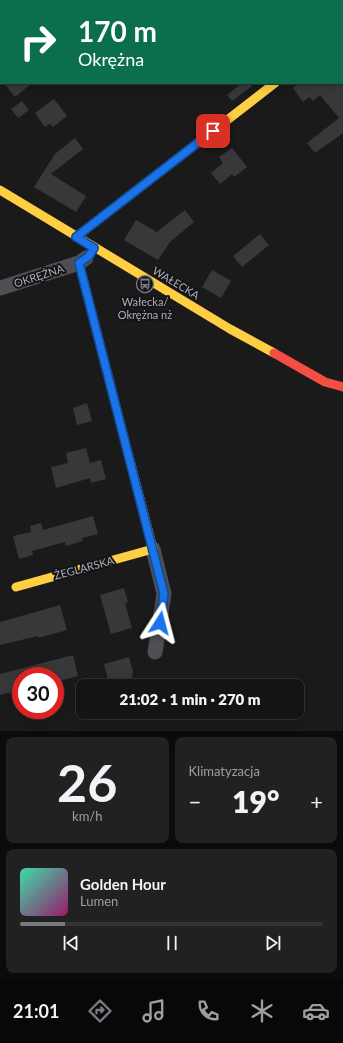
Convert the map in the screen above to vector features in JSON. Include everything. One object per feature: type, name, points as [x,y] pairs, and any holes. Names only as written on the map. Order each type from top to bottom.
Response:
[{"type":"street","points":[[76,237],[274,84]]},
{"type":"street","name":"WAŁECKA","points":[[0,190],[230,329],[325,382],[343,387]]},
{"type":"street","name":"OKRĘŻNA","points":[[0,288],[79,263],[89,256],[94,248]]},
{"type":"street","points":[[79,263],[164,594],[155,652]]},
{"type":"street","name":"ŻEGLARSKA","points":[[16,586],[153,549]]},
{"type":"building","points":[[5,84],[31,84],[15,97]]},
{"type":"building","points":[[241,84],[251,84],[252,86],[232,101],[227,95]]},
{"type":"building","points":[[298,84],[343,84],[343,133],[315,153],[307,143],[339,118],[320,95],[313,101],[309,97],[303,102],[293,88]]},
{"type":"building","points":[[54,99],[67,116],[53,127],[50,124],[45,127],[35,113]]},
{"type":"building","points":[[22,101],[29,110],[18,118],[11,109]]},
{"type":"building","points":[[75,138],[83,149],[51,174],[86,196],[76,212],[34,187],[55,154]]},
{"type":"building","points":[[232,148],[247,167],[234,177],[232,174],[220,184],[211,173],[223,163],[219,157]]},
{"type":"building","points":[[185,210],[194,222],[170,242],[158,260],[124,240],[136,220],[157,232]]},
{"type":"building","points":[[260,234],[269,245],[242,267],[233,256]]},
{"type":"building","points":[[212,270],[231,281],[221,298],[202,287]]},
{"type":"building","points":[[87,403],[92,421],[77,425],[73,408]]},
{"type":"building","points":[[86,448],[90,463],[101,460],[106,479],[91,483],[90,478],[56,488],[51,467],[68,463],[66,453]]},
{"type":"building","points":[[93,516],[98,534],[82,538],[83,541],[66,546],[65,542],[32,551],[33,555],[19,559],[13,536],[31,532],[30,526],[41,523],[43,530]]},
{"type":"building","points":[[124,588],[128,602],[125,603],[132,628],[111,634],[100,595]]},
{"type":"building","points":[[60,605],[67,630],[38,638],[38,636],[0,645],[0,622]]},
{"type":"building","points":[[73,655],[78,676],[64,680],[64,667],[27,667]]},
{"type":"building","points":[[129,657],[133,672],[132,679],[108,679],[104,664]]},
{"type":"building","points":[[12,671],[12,692],[0,695],[0,674]]},
{"type":"traffic: slow","points":[[76,237],[274,84]]},
{"type":"traffic: slow","points":[[0,190],[230,329],[274,353]]},
{"type":"traffic: slow","points":[[16,587],[153,549],[129,457]]},
{"type":"traffic: jam","points":[[79,263],[129,457]]},
{"type":"traffic: jam","points":[[274,353],[325,382],[343,387]]},
{"type":"place","name":"Wałecka/ Okrężna nż","points":[[145,284]]},
{"type":"route","points":[[160,623],[164,594],[79,263],[89,256],[94,248],[76,237],[213,131]]}]
